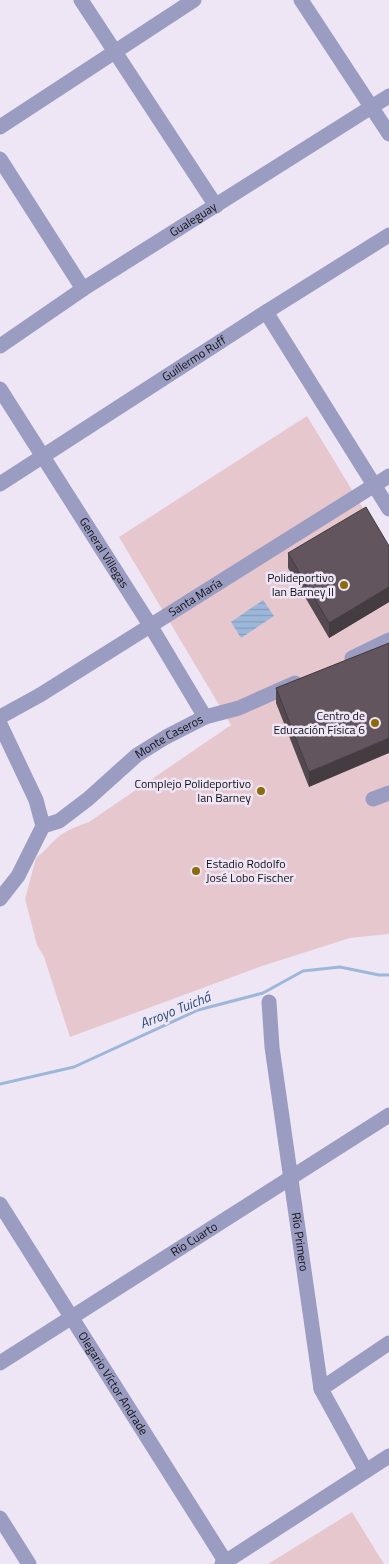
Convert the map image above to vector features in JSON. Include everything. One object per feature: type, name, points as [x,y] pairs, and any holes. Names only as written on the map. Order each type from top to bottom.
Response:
[{"type":"street","points":[[81,0],[216,206]]},
{"type":"street","points":[[0,127],[194,0]]},
{"type":"street","points":[[302,0],[389,134]]},
{"type":"street","name":"Gualeguay","points":[[0,346],[83,289],[389,96]]},
{"type":"street","points":[[0,159],[83,289]]},
{"type":"street","name":"Guillermo Ruff","points":[[0,484],[389,235]]},
{"type":"street","points":[[266,312],[389,509]]},
{"type":"street","name":"General Villegas","points":[[0,389],[44,456],[205,717]]},
{"type":"street","name":"Santa María","points":[[0,717],[40,695],[389,476]]},
{"type":"street","points":[[335,666],[389,640]]},
{"type":"street","name":"Monte Caseros","points":[[43,826],[59,821],[66,816],[137,755],[166,736],[205,717],[239,708],[309,677]]},
{"type":"street","points":[[0,724],[36,800],[43,826],[18,876],[0,899]]},
{"type":"street","points":[[373,799],[389,793]]},
{"type":"street","name":"Río Primero","points":[[269,1002],[272,1048],[321,1389],[366,1471]]},
{"type":"street","name":"Río Cuarto","points":[[0,1363],[389,1115]]},
{"type":"street","name":"Olegario Víctor Andrade","points":[[0,1204],[225,1563]]},
{"type":"street","points":[[321,1389],[389,1344]]},
{"type":"street","points":[[225,1563],[389,1456]]},
{"type":"street","points":[[0,1518],[29,1564]]},
{"type":"shaded area","name":"Complejo Polideportivo Ian Barney","points":[[307,416],[389,551],[389,934],[350,938],[262,966],[70,1037],[44,957],[37,945],[25,899],[36,858],[61,835],[89,822],[231,725],[119,537]]},
{"type":"shaded area","points":[[352,1512],[384,1564],[268,1564]]},
{"type":"water","points":[[263,600],[274,616],[241,638],[231,622]]},
{"type":"building","name":"Polideportivo Ian Barney II","points":[[366,507],[389,546],[389,587],[329,623],[288,553]]},
{"type":"building","points":[[389,643],[389,738],[309,772],[276,688]]},
{"type":"waterway","name":"Arroyo Tuichá","points":[[0,1084],[74,1067],[198,1010],[263,993],[303,971],[340,967],[379,975],[389,975]]},
{"type":"place","name":"Polideportivo Ian Barney II","points":[[344,585]]},
{"type":"place","name":"Centro de Educación Física 6","points":[[375,723]]},
{"type":"place","name":"Complejo Polideportivo Ian Barney","points":[[261,791]]},
{"type":"place","name":"Estadio Rodolfo José Lobo Fischer","points":[[196,871]]}]
